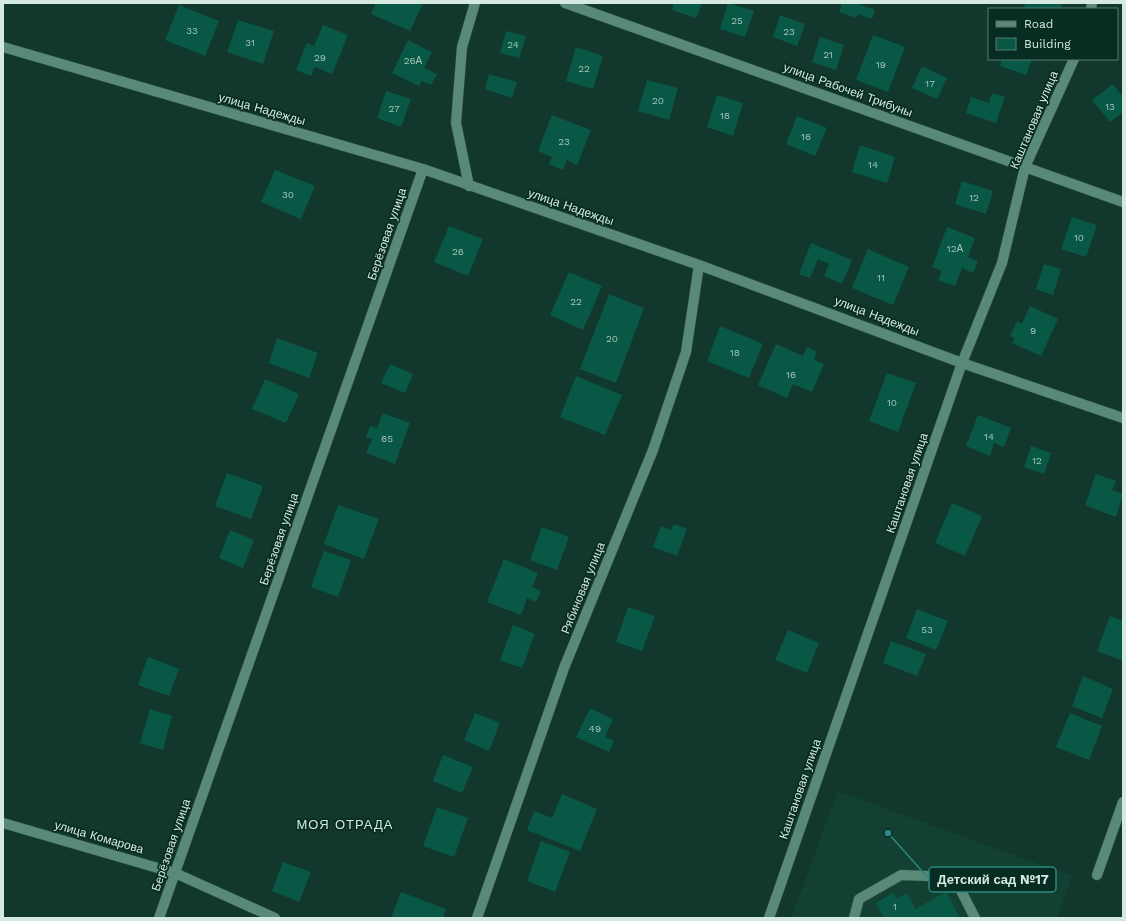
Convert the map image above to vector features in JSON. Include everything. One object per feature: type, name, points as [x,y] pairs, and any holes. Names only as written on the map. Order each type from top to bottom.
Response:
[{"type":"street","points":[[469,186],[456,123],[462,47],[475,3]]},
{"type":"street","name":"улица Рабочей Трибуны","points":[[565,3],[1123,202]]},
{"type":"street","name":"улица Надежды","points":[[3,47],[423,169],[699,265],[962,363],[1123,418]]},
{"type":"street","name":"Каштановая улица","points":[[769,918],[962,363],[1002,263],[1025,167],[1074,60]]},
{"type":"street","name":"Берёзовая улица","points":[[159,918],[423,169]]},
{"type":"street","name":"Рябиновая улица","points":[[477,918],[564,668],[653,450],[686,352],[699,265]]},
{"type":"street","points":[[1097,875],[1123,802]]},
{"type":"street","name":"улица Комарова","points":[[3,823],[174,873],[275,918]]},
{"type":"street","points":[[854,918],[859,899],[901,876],[954,877],[975,918]]},
{"type":"shaded area","points":[[838,791],[1072,876],[1057,918],[791,918]]},
{"type":"building","points":[[376,3],[423,3],[410,31],[371,14]]},
{"type":"building","points":[[674,3],[702,3],[696,18],[672,10]]},
{"type":"building","points":[[728,3],[754,11],[745,37],[720,29]]},
{"type":"building","points":[[842,3],[856,3],[875,10],[872,19],[858,14],[856,18],[839,12]]},
{"type":"building","points":[[1026,3],[1063,3],[1060,8],[1024,8]]},
{"type":"building","points":[[179,5],[219,21],[205,56],[165,40]]},
{"type":"building","points":[[780,15],[805,24],[797,46],[773,37]]},
{"type":"building","points":[[238,20],[274,31],[263,64],[227,52]]},
{"type":"building","points":[[323,25],[348,35],[332,74],[315,67],[311,76],[296,70],[307,43],[314,46]]},
{"type":"building","points":[[506,31],[526,36],[519,58],[500,53]]},
{"type":"building","points":[[873,35],[905,47],[888,92],[856,80]]},
{"type":"building","points":[[820,37],[844,45],[836,70],[812,62]]},
{"type":"building","points":[[408,40],[432,52],[424,68],[437,74],[431,85],[422,81],[419,86],[392,73]]},
{"type":"building","points":[[576,47],[603,56],[593,89],[566,81]]},
{"type":"building","points":[[1002,60],[1032,60],[1026,75],[1000,66]]},
{"type":"building","points":[[922,66],[947,78],[937,99],[912,88]]},
{"type":"building","points":[[489,74],[517,82],[512,98],[485,89]]},
{"type":"building","points":[[647,80],[678,88],[669,120],[638,111]]},
{"type":"building","points":[[1113,84],[1123,97],[1123,112],[1110,122],[1092,100]]},
{"type":"building","points":[[386,91],[411,99],[401,127],[377,118]]},
{"type":"building","points":[[992,93],[1005,97],[996,123],[966,113],[971,97],[989,103]]},
{"type":"building","points":[[717,95],[743,103],[733,136],[707,127]]},
{"type":"building","points":[[552,115],[591,130],[577,165],[567,160],[563,170],[549,164],[552,157],[538,151]]},
{"type":"building","points":[[797,116],[827,128],[815,156],[786,144]]},
{"type":"building","points":[[860,145],[895,157],[887,183],[852,172]]},
{"type":"building","points":[[275,170],[315,186],[301,219],[261,202]]},
{"type":"building","points":[[962,181],[993,191],[986,214],[955,204]]},
{"type":"building","points":[[1072,217],[1097,225],[1086,257],[1061,249]]},
{"type":"building","points":[[449,226],[483,239],[468,276],[434,262]]},
{"type":"building","points":[[947,227],[975,238],[968,257],[978,261],[973,273],[962,268],[955,286],[938,280],[942,271],[932,267]]},
{"type":"building","points":[[811,243],[852,260],[842,284],[824,276],[829,264],[818,259],[810,278],[799,274]]},
{"type":"building","points":[[868,249],[909,267],[893,305],[852,288]]},
{"type":"building","points":[[1044,264],[1061,269],[1053,295],[1036,289]]},
{"type":"building","points":[[569,272],[602,286],[583,330],[550,315]]},
{"type":"building","points":[[609,294],[644,308],[616,383],[580,369]]},
{"type":"building","points":[[1030,306],[1058,319],[1041,356],[1012,343],[1015,338],[1010,336],[1017,321],[1022,324]]},
{"type":"building","points":[[720,326],[763,344],[749,378],[707,361]]},
{"type":"building","points":[[277,338],[318,353],[309,378],[269,363]]},
{"type":"building","points":[[776,344],[803,356],[807,347],[817,352],[814,360],[824,364],[812,392],[793,384],[787,398],[758,385]]},
{"type":"building","points":[[390,364],[413,374],[405,393],[381,383]]},
{"type":"building","points":[[887,373],[916,383],[898,432],[869,421]]},
{"type":"building","points":[[576,376],[622,395],[605,435],[560,417]]},
{"type":"building","points":[[265,379],[299,394],[286,423],[252,409]]},
{"type":"building","points":[[383,413],[410,423],[395,464],[366,453],[372,439],[366,437],[370,426],[377,428]]},
{"type":"building","points":[[978,415],[1011,428],[1004,447],[994,443],[990,456],[966,446]]},
{"type":"building","points":[[1031,446],[1051,453],[1044,474],[1024,467]]},
{"type":"building","points":[[227,473],[263,486],[251,519],[215,506]]},
{"type":"building","points":[[1096,474],[1116,481],[1112,490],[1123,494],[1116,517],[1085,505]]},
{"type":"building","points":[[952,503],[982,516],[965,556],[935,543]]},
{"type":"building","points":[[338,505],[379,519],[364,559],[324,544]]},
{"type":"building","points":[[674,524],[687,529],[677,556],[653,547],[661,526],[671,530]]},
{"type":"building","points":[[542,527],[569,537],[557,570],[530,560]]},
{"type":"building","points":[[230,530],[254,540],[243,568],[219,558]]},
{"type":"building","points":[[324,551],[351,560],[338,597],[311,587]]},
{"type":"building","points":[[504,559],[538,573],[532,587],[541,591],[536,602],[527,598],[521,615],[487,602]]},
{"type":"building","points":[[628,607],[655,616],[642,651],[616,642]]},
{"type":"building","points":[[917,609],[948,621],[936,650],[906,638]]},
{"type":"building","points":[[1110,616],[1123,621],[1123,661],[1097,651]]},
{"type":"building","points":[[513,625],[535,634],[522,668],[500,660]]},
{"type":"building","points":[[788,630],[819,643],[807,673],[775,660]]},
{"type":"building","points":[[891,641],[926,654],[917,676],[883,663]]},
{"type":"building","points":[[148,657],[179,669],[169,696],[138,685]]},
{"type":"building","points":[[1083,676],[1113,689],[1102,718],[1072,706]]},
{"type":"building","points":[[590,708],[613,719],[605,737],[614,741],[609,752],[576,737]]},
{"type":"building","points":[[150,709],[172,716],[163,750],[140,743]]},
{"type":"building","points":[[475,713],[500,723],[489,751],[464,740]]},
{"type":"building","points":[[1070,713],[1102,726],[1089,760],[1056,747]]},
{"type":"building","points":[[443,755],[473,767],[462,793],[433,781]]},
{"type":"building","points":[[562,794],[597,809],[580,851],[527,830],[534,811],[552,818]]},
{"type":"building","points":[[437,807],[468,818],[454,857],[423,846]]},
{"type":"building","points":[[541,841],[570,852],[555,892],[527,881]]},
{"type":"building","points":[[283,862],[311,872],[299,902],[272,891]]},
{"type":"building","points":[[401,892],[446,909],[443,918],[391,918]]},
{"type":"building","points":[[946,892],[960,918],[884,918],[876,903],[893,893],[896,899],[907,893],[915,909]]},
{"type":"place","name":"Детский сад №17","points":[[888,833]]},
{"type":"district","name":"МОЯ ОТРАДА","points":[[345,824]]}]
